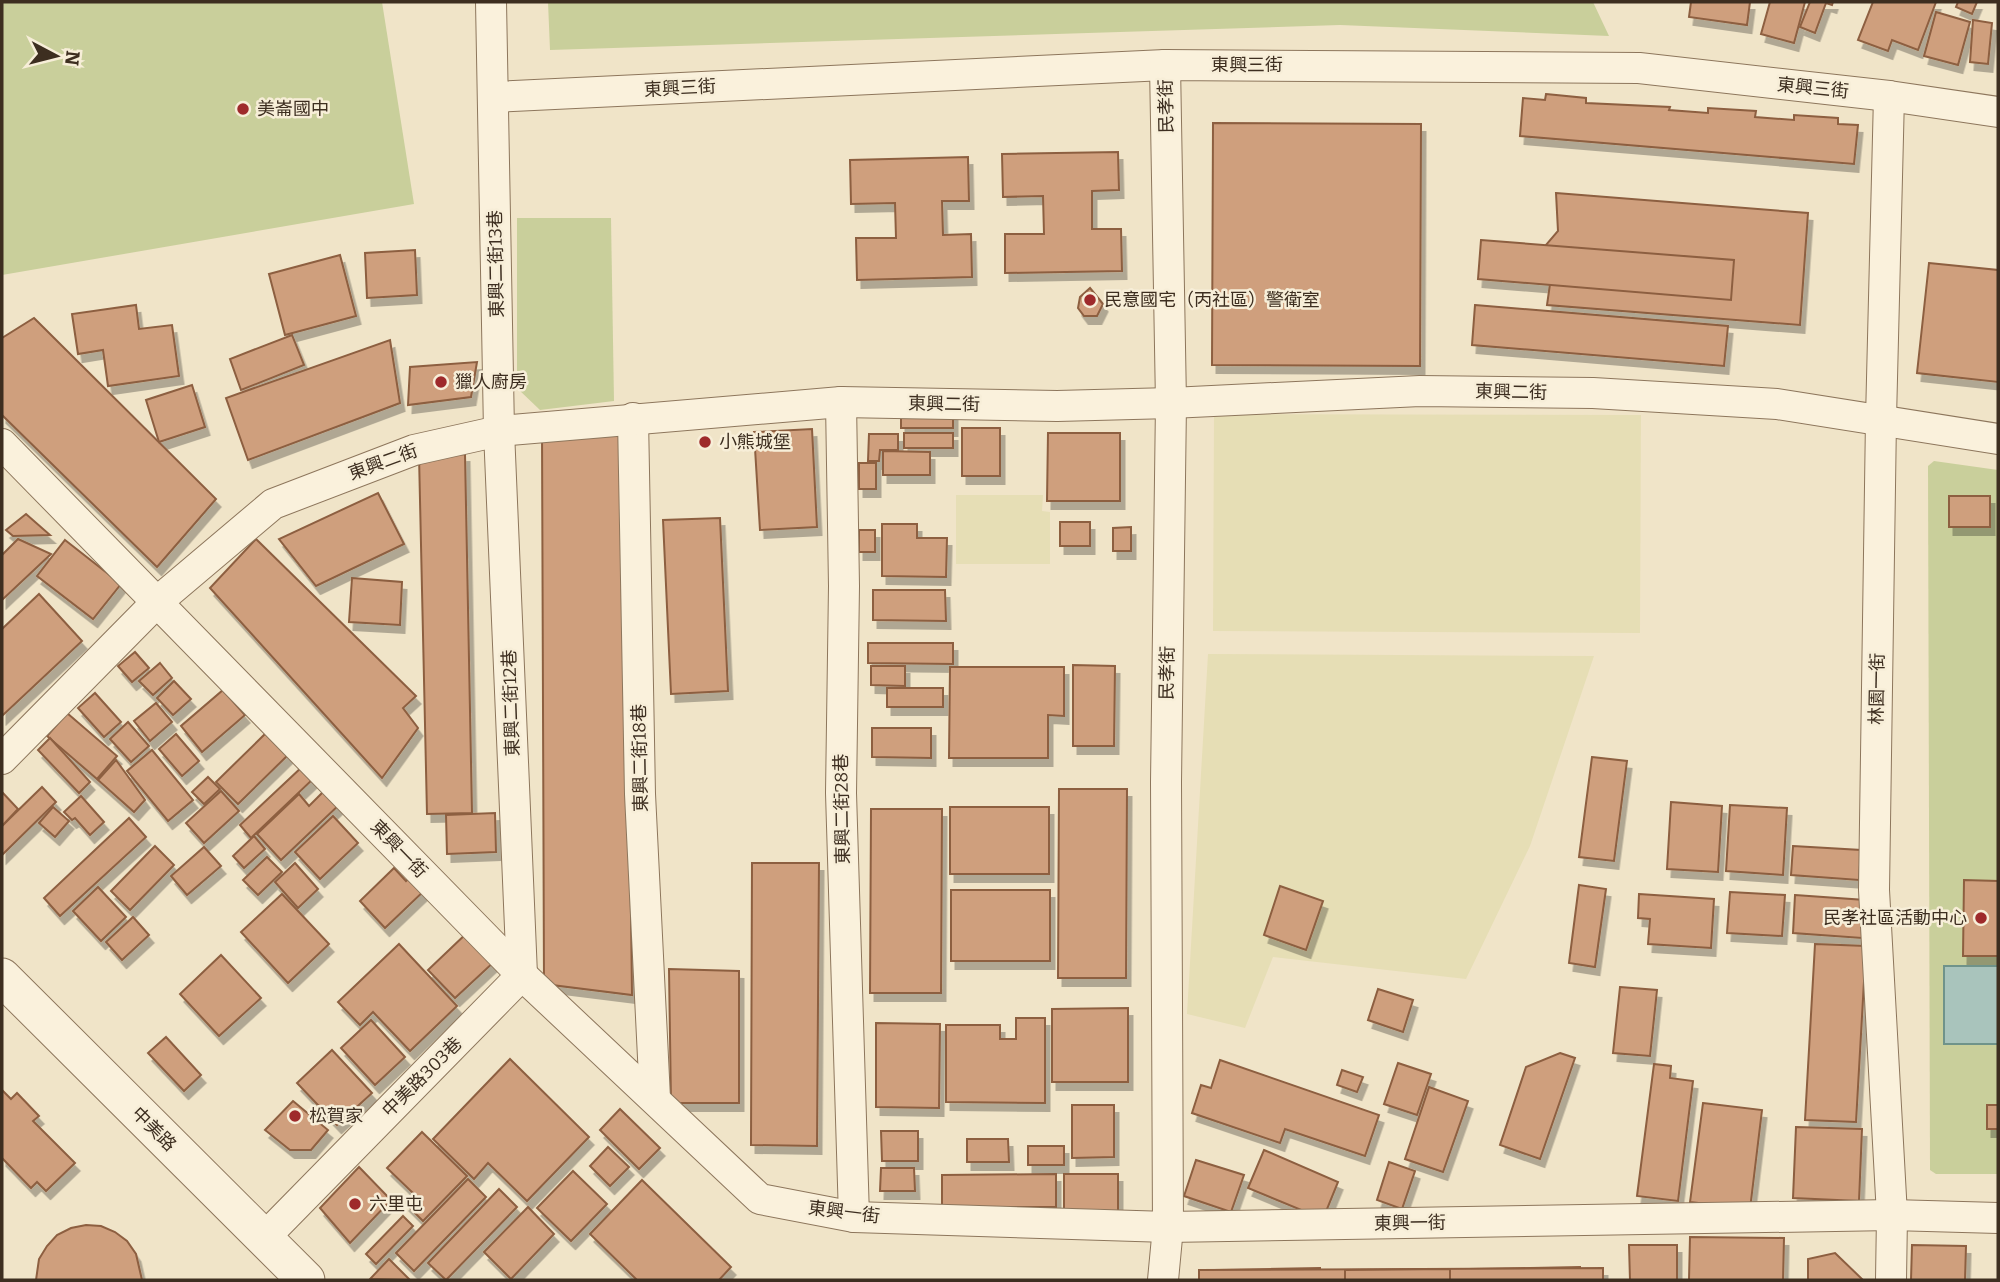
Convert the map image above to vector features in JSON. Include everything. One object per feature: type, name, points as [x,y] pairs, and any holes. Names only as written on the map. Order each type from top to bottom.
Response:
[{"type":"street","name":"東興二街13巷","points":[[491,2],[499,431]]},
{"type":"street","name":"東興三街","points":[[493,97],[1165,65],[1639,68],[1998,111]]},
{"type":"street","name":"民孝街","points":[[1163,1280],[1168,1227],[1166,782],[1171,403],[1165,65]]},
{"type":"street","name":"林園一街","points":[[1889,96],[1874,890],[1892,1215],[1891,1280]]},
{"type":"street","name":"東興二街","points":[[2,759],[157,602],[273,504],[414,450],[499,431],[841,402],[1057,406],[1420,391],[1593,393],[1777,404],[1998,439]]},
{"type":"street","name":"東興二街28巷","points":[[841,402],[844,586],[841,793],[854,1217]]},
{"type":"street","name":"東興二街18巷","points":[[633,418],[640,794],[655,1098]]},
{"type":"street","name":"東興二街12巷","points":[[499,431],[522,975]]},
{"type":"street","name":"東興一街","points":[[2,444],[522,975],[760,1199],[854,1217],[1168,1227],[1892,1215],[1998,1217]]},
{"type":"street","name":"中美路303巷","points":[[264,1238],[522,975]]},
{"type":"street","name":"中美路","points":[[2,977],[306,1280]]},
{"type":"shaded area","points":[[1214,414],[1641,415],[1640,633],[1213,631]]},
{"type":"shaded area","points":[[956,495],[1043,495],[1042,511],[1050,512],[1050,564],[956,564]]},
{"type":"shaded area","points":[[1208,654],[1594,656],[1530,846],[1466,979],[1273,957],[1245,1028],[1187,1014]]},
{"type":"green space","name":"美崙國中","points":[[2,2],[382,2],[414,204],[2,275]]},
{"type":"green space","points":[[548,2],[1593,2],[1609,36],[1340,25],[550,50]]},
{"type":"green space","points":[[517,218],[611,218],[614,401],[540,410],[517,388]]},
{"type":"green space","points":[[1934,461],[1998,470],[1998,1174],[1936,1174],[1930,1170],[1928,466]]},
{"type":"water","points":[[1944,966],[1998,966],[1998,1044],[1944,1044]]},
{"type":"building","points":[[1691,2],[1750,2],[1747,25],[1689,17]]},
{"type":"building","points":[[1770,2],[1805,2],[1794,43],[1761,34]]},
{"type":"building","points":[[1810,2],[1833,2],[1832,5],[1826,3],[1815,33],[1800,27]]},
{"type":"building","points":[[1873,2],[1936,2],[1918,50],[1892,40],[1888,51],[1858,40]]},
{"type":"building","points":[[1958,2],[1977,2],[1972,14],[1956,7]]},
{"type":"building","points":[[1936,12],[1970,22],[1958,65],[1924,56]]},
{"type":"building","points":[[1973,20],[1992,23],[1988,64],[1970,62]]},
{"type":"building","points":[[1546,94],[1586,98],[1586,103],[1670,107],[1669,110],[1708,113],[1708,108],[1756,111],[1755,117],[1794,120],[1794,115],[1838,118],[1838,124],[1858,125],[1854,164],[1520,136],[1523,98],[1545,100]]},
{"type":"building","points":[[1213,123],[1421,124],[1420,366],[1212,365]]},
{"type":"building","points":[[1118,152],[1119,190],[1092,191],[1092,229],[1121,229],[1122,271],[1005,273],[1005,234],[1044,234],[1043,196],[1003,197],[1002,154]]},
{"type":"building","points":[[968,157],[969,201],[942,201],[943,235],[971,234],[972,277],[857,280],[856,238],[896,238],[895,203],[851,204],[850,160]]},
{"type":"building","points":[[1556,193],[1808,213],[1800,325],[1547,305],[1552,270],[1528,266],[1558,231]]},
{"type":"building","points":[[1481,240],[1734,260],[1731,300],[1478,279]]},
{"type":"building","points":[[415,250],[417,295],[367,298],[365,253]]},
{"type":"building","points":[[340,255],[356,316],[285,335],[269,274]]},
{"type":"building","points":[[1929,263],[1998,270],[1998,382],[1917,373]]},
{"type":"building","name":"民意國宅（丙社區）警衛室","points":[[1090,288],[1103,304],[1097,316],[1084,316],[1078,308],[1080,297]]},
{"type":"building","points":[[136,305],[139,329],[172,325],[179,376],[108,386],[103,350],[78,354],[72,314]]},
{"type":"building","points":[[1475,305],[1728,326],[1724,366],[1472,345]]},
{"type":"building","points":[[34,318],[216,499],[157,567],[2,415],[2,338]]},
{"type":"building","points":[[292,335],[304,365],[241,390],[230,359]]},
{"type":"building","points":[[390,340],[400,403],[248,460],[226,398]]},
{"type":"building","name":"獵人廚房","points":[[477,362],[471,397],[408,405],[410,367]]},
{"type":"building","points":[[192,385],[205,427],[159,442],[146,400]]},
{"type":"building","points":[[901,409],[953,409],[953,428],[901,428]]},
{"type":"building","points":[[962,428],[1000,428],[1000,476],[962,476]]},
{"type":"building","points":[[812,429],[817,527],[760,530],[754,432]]},
{"type":"building","points":[[542,430],[625,430],[632,995],[544,984]]},
{"type":"building","points":[[904,433],[953,433],[953,448],[904,448]]},
{"type":"building","points":[[1048,433],[1120,433],[1120,501],[1047,501]]},
{"type":"building","points":[[869,434],[898,434],[898,450],[880,450],[879,461],[868,461]]},
{"type":"building","points":[[883,451],[930,452],[930,475],[883,475]]},
{"type":"building","points":[[465,454],[472,813],[427,814],[419,455]]},
{"type":"building","points":[[859,463],[876,463],[876,489],[859,489]]},
{"type":"building","points":[[378,493],[404,544],[316,586],[279,539]]},
{"type":"building","points":[[1949,496],[1990,496],[1990,527],[1949,527]]},
{"type":"building","points":[[26,514],[50,535],[13,536],[6,530]]},
{"type":"building","points":[[720,518],[728,691],[671,694],[663,520]]},
{"type":"building","points":[[1060,522],[1090,522],[1090,546],[1060,546]]},
{"type":"building","points":[[882,524],[917,524],[917,538],[947,538],[946,577],[882,576]]},
{"type":"building","points":[[1131,527],[1131,551],[1113,551],[1113,528]]},
{"type":"building","points":[[859,530],[875,530],[875,552],[859,552]]},
{"type":"building","points":[[18,539],[51,554],[2,600],[2,555]]},
{"type":"building","points":[[256,539],[416,696],[403,708],[418,728],[382,778],[210,588]]},
{"type":"building","points":[[65,540],[121,584],[93,619],[37,576]]},
{"type":"building","points":[[352,578],[402,582],[400,625],[349,622]]},
{"type":"building","points":[[873,590],[945,590],[946,621],[873,620]]},
{"type":"building","points":[[39,594],[82,641],[2,716],[2,629]]},
{"type":"building","points":[[868,643],[953,643],[953,664],[868,663]]},
{"type":"building","points":[[135,652],[149,668],[132,682],[118,666]]},
{"type":"building","points":[[160,663],[172,678],[153,695],[139,681]]},
{"type":"building","points":[[1073,665],[1115,666],[1114,746],[1073,746]]},
{"type":"building","points":[[871,666],[905,666],[905,686],[871,685]]},
{"type":"building","points":[[950,667],[1064,667],[1064,716],[1048,715],[1048,758],[949,758]]},
{"type":"building","points":[[174,681],[191,699],[173,715],[157,698]]},
{"type":"building","points":[[887,688],[943,688],[943,707],[887,707]]},
{"type":"building","points":[[223,690],[245,715],[202,752],[181,726]]},
{"type":"building","points":[[95,693],[121,722],[104,737],[78,708]]},
{"type":"building","points":[[156,703],[172,722],[150,741],[134,721]]},
{"type":"building","points":[[67,713],[117,756],[97,779],[47,736]]},
{"type":"building","points":[[128,722],[149,746],[131,762],[110,739]]},
{"type":"building","points":[[872,728],[931,728],[931,758],[872,757]]},
{"type":"building","points":[[267,732],[289,754],[238,804],[216,782]]},
{"type":"building","points":[[176,734],[199,761],[182,776],[159,749]]},
{"type":"building","points":[[50,738],[90,782],[79,793],[38,750]]},
{"type":"building","points":[[152,750],[193,800],[168,821],[127,771]]},
{"type":"building","points":[[1592,757],[1627,761],[1614,861],[1579,857]]},
{"type":"building","points":[[116,760],[145,800],[134,812],[98,780]]},
{"type":"building","points":[[303,766],[314,778],[251,838],[240,825]]},
{"type":"building","points":[[208,777],[220,789],[204,804],[192,792]]},
{"type":"building","points":[[42,787],[56,802],[2,855],[2,826]]},
{"type":"building","points":[[327,788],[341,803],[281,860],[257,834],[299,794],[309,806]]},
{"type":"building","points":[[1059,789],[1127,789],[1126,978],[1058,978]]},
{"type":"building","points":[[221,791],[239,811],[204,843],[186,823]]},
{"type":"building","points":[[2,792],[18,809],[2,826]]},
{"type":"building","points":[[81,796],[104,822],[90,835],[75,818],[72,820],[64,812]]},
{"type":"building","points":[[1671,802],[1722,806],[1718,872],[1667,869]]},
{"type":"building","points":[[1730,805],[1787,808],[1783,875],[1726,871]]},
{"type":"building","points":[[53,807],[69,821],[55,837],[39,823]]},
{"type":"building","points":[[950,807],[1049,807],[1049,874],[950,874]]},
{"type":"building","points":[[871,809],[942,809],[941,993],[870,993]]},
{"type":"building","points":[[495,813],[496,852],[447,854],[446,815]]},
{"type":"building","points":[[333,816],[358,843],[320,879],[295,852]]},
{"type":"building","points":[[129,818],[146,837],[60,916],[44,898]]},
{"type":"building","points":[[254,836],[265,849],[244,868],[233,856]]},
{"type":"building","points":[[155,846],[174,865],[130,910],[111,891]]},
{"type":"building","points":[[1793,846],[1861,850],[1859,880],[1791,875]]},
{"type":"building","points":[[204,847],[221,866],[187,895],[171,876]]},
{"type":"building","points":[[267,857],[282,872],[258,895],[243,880]]},
{"type":"building","points":[[295,863],[318,889],[298,908],[275,882]]},
{"type":"building","points":[[752,863],[819,863],[817,1146],[751,1145]]},
{"type":"building","points":[[394,868],[406,881],[414,874],[427,888],[385,928],[360,901]]},
{"type":"building","name":"民孝社區活動中心","points":[[1964,880],[1998,881],[1998,956],[1963,956]]},
{"type":"building","points":[[1579,885],[1606,889],[1595,967],[1569,963]]},
{"type":"building","points":[[1280,886],[1323,901],[1306,950],[1264,935]]},
{"type":"building","points":[[98,887],[126,917],[101,941],[73,911]]},
{"type":"building","points":[[951,890],[1050,890],[1050,961],[951,961]]},
{"type":"building","points":[[1730,892],[1785,895],[1782,936],[1727,933]]},
{"type":"building","points":[[282,894],[329,944],[288,983],[241,932]]},
{"type":"building","points":[[1639,894],[1714,899],[1711,948],[1648,944],[1650,919],[1638,918]]},
{"type":"building","points":[[1795,895],[1865,900],[1862,938],[1793,933]]},
{"type":"building","points":[[133,917],[149,935],[122,960],[106,942]]},
{"type":"building","points":[[469,931],[496,960],[455,998],[428,970]]},
{"type":"building","points":[[399,944],[457,1006],[410,1051],[373,1012],[360,1025],[338,1002]]},
{"type":"building","points":[[1815,944],[1866,946],[1856,1122],[1805,1120]]},
{"type":"building","points":[[221,955],[261,998],[219,1036],[180,994]]},
{"type":"building","points":[[669,969],[739,971],[739,1103],[671,1103]]},
{"type":"building","points":[[1620,987],[1657,990],[1650,1056],[1613,1053]]},
{"type":"building","points":[[1378,989],[1413,1000],[1403,1032],[1368,1020]]},
{"type":"building","points":[[1128,1008],[1128,1082],[1052,1082],[1052,1009]]},
{"type":"building","points":[[1016,1018],[1045,1018],[1045,1103],[946,1102],[946,1025],[1000,1025],[1000,1039],[1016,1039]]},
{"type":"building","points":[[371,1020],[405,1057],[375,1085],[341,1048]]},
{"type":"building","points":[[876,1023],[940,1024],[939,1108],[876,1107]]},
{"type":"building","points":[[166,1037],[201,1075],[184,1091],[148,1053]]},
{"type":"building","points":[[332,1050],[372,1093],[337,1125],[297,1083]]},
{"type":"building","points":[[1560,1053],[1575,1058],[1540,1159],[1500,1145],[1526,1067]]},
{"type":"building","points":[[510,1059],[589,1137],[527,1201],[488,1163],[474,1179],[433,1139]]},
{"type":"building","points":[[1220,1060],[1379,1115],[1365,1156],[1285,1129],[1280,1143],[1192,1113],[1201,1085],[1211,1088]]},
{"type":"building","points":[[1398,1063],[1431,1074],[1417,1115],[1384,1104]]},
{"type":"building","points":[[1654,1064],[1671,1066],[1670,1078],[1693,1081],[1678,1201],[1637,1196]]},
{"type":"building","points":[[1342,1070],[1363,1077],[1357,1092],[1337,1085]]},
{"type":"building","points":[[1429,1087],[1468,1101],[1443,1172],[1405,1159]]},
{"type":"building","points":[[2,1090],[11,1099],[17,1093],[39,1116],[33,1121],[75,1163],[46,1191],[37,1182],[31,1188],[2,1158]]},
{"type":"building","name":"松賀家","points":[[293,1101],[328,1130],[311,1150],[290,1150],[265,1130]]},
{"type":"building","points":[[1703,1103],[1762,1110],[1750,1209],[1690,1202]]},
{"type":"building","points":[[1072,1105],[1114,1105],[1114,1157],[1072,1158]]},
{"type":"building","points":[[1987,1105],[1998,1105],[1998,1129],[1987,1129]]},
{"type":"building","points":[[620,1109],[660,1148],[639,1169],[600,1130]]},
{"type":"building","points":[[1796,1127],[1862,1129],[1859,1201],[1793,1198]]},
{"type":"building","points":[[881,1131],[918,1131],[918,1161],[882,1161]]},
{"type":"building","points":[[422,1132],[467,1176],[423,1221],[405,1203],[414,1194],[387,1168]]},
{"type":"building","points":[[967,1139],[1008,1139],[1009,1162],[967,1162]]},
{"type":"building","points":[[1028,1146],[1064,1146],[1064,1165],[1028,1165]]},
{"type":"building","points":[[608,1147],[629,1167],[610,1186],[590,1166]]},
{"type":"building","points":[[1264,1150],[1338,1182],[1323,1219],[1248,1188]]},
{"type":"building","points":[[1196,1160],[1244,1175],[1231,1212],[1184,1196]]},
{"type":"building","points":[[1389,1162],[1415,1171],[1402,1209],[1377,1200]]},
{"type":"building","name":"六里屯","points":[[359,1167],[391,1200],[350,1243],[320,1208]]},
{"type":"building","points":[[881,1168],[914,1168],[915,1191],[880,1191]]},
{"type":"building","points":[[573,1171],[607,1204],[571,1241],[537,1208]]},
{"type":"building","points":[[1056,1174],[1056,1207],[942,1207],[942,1175]]},
{"type":"building","points":[[1064,1174],[1118,1174],[1118,1216],[1064,1216]]},
{"type":"building","points":[[468,1179],[486,1197],[414,1271],[396,1253]]},
{"type":"building","points":[[642,1180],[731,1267],[719,1280],[637,1280],[590,1234]]},
{"type":"building","points":[[499,1189],[517,1207],[446,1280],[428,1263]]},
{"type":"building","points":[[528,1207],[554,1234],[511,1279],[484,1252]]},
{"type":"building","points":[[403,1216],[413,1226],[376,1264],[366,1254]]},
{"type":"building","points":[[86,1225],[101,1226],[127,1241],[136,1254],[142,1280],[36,1280],[39,1259],[57,1235]]},
{"type":"building","points":[[1690,1237],[1784,1238],[1783,1280],[1689,1280]]},
{"type":"building","points":[[1629,1245],[1677,1245],[1677,1280],[1630,1280]]},
{"type":"building","points":[[1912,1245],[1966,1246],[1965,1280],[1911,1280]]},
{"type":"building","points":[[1835,1253],[1863,1280],[1808,1280],[1808,1259]]},
{"type":"building","points":[[389,1259],[410,1280],[370,1279]]},
{"type":"building","points":[[1580,1267],[1580,1280],[1471,1280],[1470,1269]]},
{"type":"building","points":[[1320,1268],[1320,1280],[1215,1280],[1215,1270]]},
{"type":"building","points":[[1603,1268],[1603,1280],[1199,1280],[1199,1270]]},
{"type":"building","points":[[1450,1269],[1450,1280],[1345,1280],[1345,1270]]},
{"type":"place","name":"美崙國中","points":[[243,109]]},
{"type":"place","name":"民意國宅（丙社區）警衛室","points":[[1090,300]]},
{"type":"place","name":"獵人廚房","points":[[441,382]]},
{"type":"place","name":"小熊城堡","points":[[705,442]]},
{"type":"place","name":"民孝社區活動中心","points":[[1981,918]]},
{"type":"place","name":"松賀家","points":[[295,1116]]},
{"type":"place","name":"六里屯","points":[[355,1204]]}]
